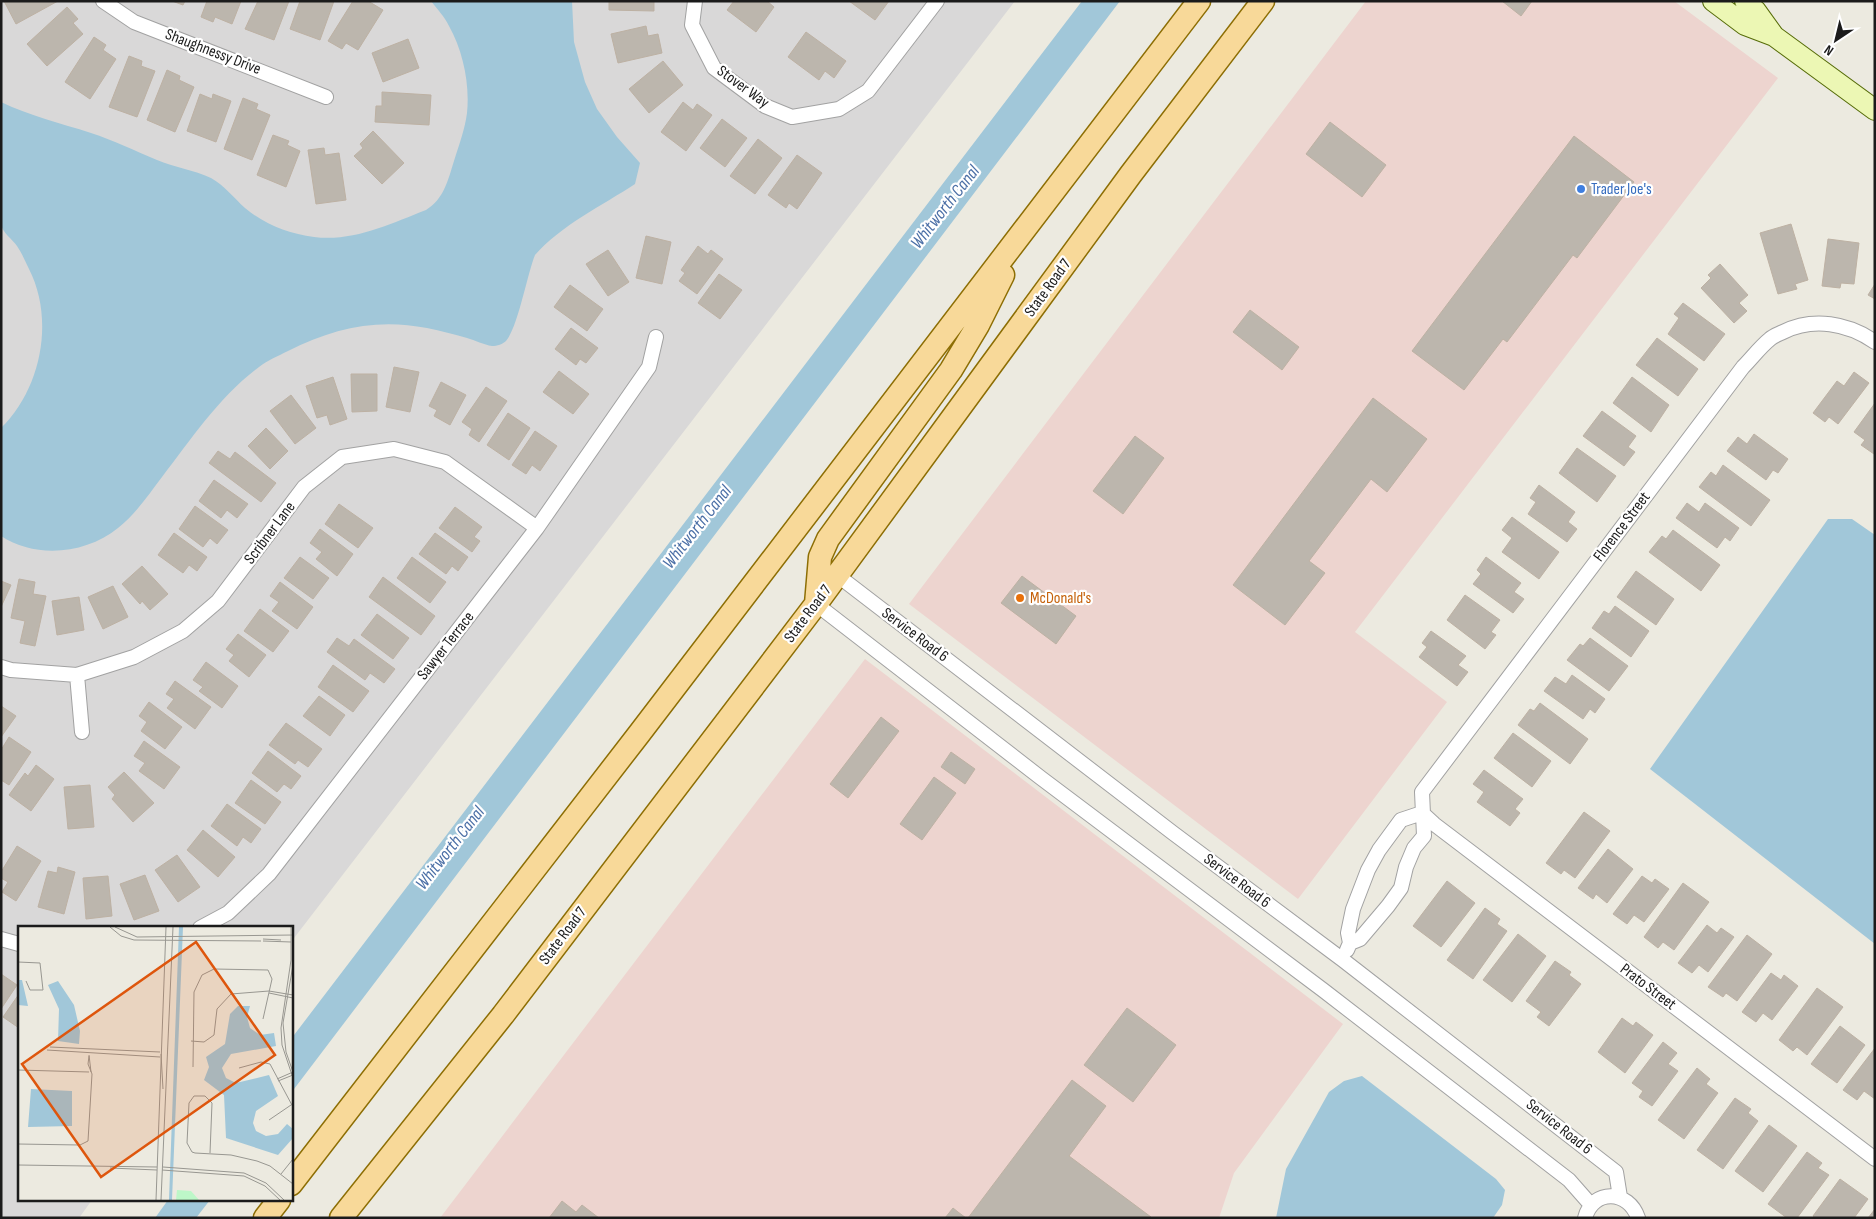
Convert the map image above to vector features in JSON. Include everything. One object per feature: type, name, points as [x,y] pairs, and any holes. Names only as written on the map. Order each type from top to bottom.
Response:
[{"type":"main road","points":[[292,1183],[639,734],[1199,1]]},
{"type":"main road","name":"State Road 7","points":[[341,1218],[503,1015],[816,604],[1131,174],[1263,1]]},
{"type":"main road","points":[[816,604],[820,557],[828,539],[951,370],[978,325],[1027,227]]},
{"type":"main road","points":[[265,1218],[277,1202]]},
{"type":"street","name":"Shaughnessy Drive","points":[[103,1],[134,22],[326,96]]},
{"type":"street","name":"Stover Way","points":[[695,1],[692,25],[714,68],[765,106],[792,118],[839,109],[868,91],[937,1]]},
{"type":"street","points":[[1713,1],[1745,25],[1774,36],[1875,110]]},
{"type":"street","points":[[1746,1],[1756,11],[1774,36]]},
{"type":"street","name":"Florence Street","points":[[1350,944],[1360,939],[1401,888],[1406,867],[1414,848],[1424,836],[1422,792],[1743,367],[1770,338],[1792,328],[1811,323],[1836,325],[1866,336],[1875,342]]},
{"type":"street","name":"Sawyer Terrace","points":[[204,926],[228,913],[269,874],[537,528],[649,367],[656,337]]},
{"type":"street","name":"Scribner Lane","points":[[1,667],[11,670],[78,675],[134,657],[183,631],[218,601],[304,487],[342,457],[394,449],[445,462],[537,528]]},
{"type":"street","name":"Service Road 6","points":[[837,575],[1173,833],[1343,960],[1616,1172],[1620,1197]]},
{"type":"street","points":[[816,604],[1569,1180],[1588,1211],[1600,1198],[1620,1197],[1629,1202],[1635,1209],[1638,1218]]},
{"type":"street","points":[[78,675],[82,732]]},
{"type":"street","name":"Florence Street","points":[[1343,960],[1350,944],[1348,933],[1353,909],[1368,870],[1379,850],[1401,820],[1422,812]]},
{"type":"street","name":"Prato Street","points":[[1422,812],[1434,824],[1875,1159]]},
{"type":"street","points":[[1,939],[18,944]]},
{"type":"shaded area","points":[[1,1],[1015,1],[292,941],[292,926],[18,926],[18,1202],[91,1202],[79,1218],[1,1218]]},
{"type":"shaded area","points":[[1366,1],[1674,1],[1778,78],[1355,632],[1447,702],[1298,899],[909,604]]},
{"type":"shaded area","points":[[865,659],[1343,1024],[1234,1173],[1219,1218],[440,1218]]},
{"type":"water","points":[[431,1],[572,1],[574,42],[585,82],[597,109],[617,137],[640,163],[635,184],[569,225],[545,244],[535,255],[514,324],[506,341],[503,343],[492,346],[486,345],[457,335],[427,328],[391,324],[356,327],[322,336],[269,360],[231,391],[195,433],[136,511],[105,537],[76,548],[45,550],[30,548],[1,536],[1,428],[15,412],[26,394],[40,353],[42,331],[37,289],[20,251],[5,233],[1,224],[1,102],[116,142],[170,165],[211,178],[225,188],[252,214],[286,231],[305,236],[329,238],[371,231],[432,206],[441,195],[450,175],[462,137],[468,102],[462,57],[445,19]]},
{"type":"water","name":"Whitworth Canal","points":[[1082,1],[1120,1],[292,1092],[292,1038]]},
{"type":"water","points":[[1828,519],[1852,519],[1875,535],[1875,944],[1650,769]]},
{"type":"water","points":[[1362,1076],[1496,1179],[1505,1190],[1502,1205],[1493,1218],[1276,1218],[1286,1169],[1329,1092],[1344,1081]]},
{"type":"water","points":[[167,1202],[208,1202],[196,1218],[155,1218]]},
{"type":"building","points":[[4,1],[58,1],[16,24]]},
{"type":"building","points":[[172,1],[185,1],[183,5]]},
{"type":"building","points":[[207,1],[241,1],[232,24],[215,17],[213,22],[201,17]]},
{"type":"building","points":[[258,1],[289,1],[274,40],[245,29]]},
{"type":"building","points":[[300,1],[334,1],[320,40],[290,29]]},
{"type":"building","points":[[353,1],[368,1],[383,10],[358,50],[346,43],[342,49],[328,41]]},
{"type":"building","points":[[609,1],[654,1],[654,11],[609,10]]},
{"type":"building","points":[[734,1],[767,1],[774,7],[756,32],[727,10]]},
{"type":"building","points":[[849,1],[889,1],[875,20]]},
{"type":"building","points":[[1502,1],[1532,1],[1521,16]]},
{"type":"building","points":[[67,7],[78,19],[73,23],[83,34],[47,66],[27,44]]},
{"type":"building","points":[[646,26],[648,36],[658,34],[662,53],[618,63],[611,34]]},
{"type":"building","points":[[806,32],[846,61],[834,78],[825,71],[819,80],[788,57]]},
{"type":"building","points":[[94,37],[106,45],[103,50],[116,59],[90,99],[65,82]]},
{"type":"building","points":[[408,39],[419,68],[383,82],[372,53]]},
{"type":"building","points":[[129,56],[142,61],[141,66],[155,71],[137,117],[109,107]]},
{"type":"building","points":[[663,61],[683,85],[649,113],[629,89]]},
{"type":"building","points":[[167,70],[180,76],[179,80],[194,87],[175,132],[147,120]]},
{"type":"building","points":[[382,92],[431,95],[429,125],[375,122],[376,106],[382,106]]},
{"type":"building","points":[[200,94],[212,99],[213,94],[231,101],[216,142],[187,131]]},
{"type":"building","points":[[243,98],[258,104],[256,109],[270,115],[252,160],[224,149]]},
{"type":"building","points":[[683,102],[693,110],[697,104],[712,115],[686,151],[661,132]]},
{"type":"building","points":[[722,119],[747,138],[725,167],[700,148]]},
{"type":"building","points":[[1330,122],[1386,165],[1362,197],[1306,154]]},
{"type":"building","points":[[373,131],[404,163],[382,184],[354,156],[363,148],[360,144]]},
{"type":"building","points":[[273,135],[289,141],[287,145],[300,151],[286,187],[257,175]]},
{"type":"building","points":[[1574,136],[1634,182],[1577,258],[1573,255],[1507,342],[1503,339],[1464,390],[1412,351]]},
{"type":"building","points":[[758,139],[782,158],[755,194],[730,176]]},
{"type":"building","points":[[324,148],[325,155],[339,153],[346,200],[316,204],[308,150]]},
{"type":"building","points":[[797,155],[822,173],[797,209],[789,203],[786,208],[768,195]]},
{"type":"building","points":[[1791,224],[1808,280],[1795,284],[1797,289],[1778,294],[1760,233]]},
{"type":"building","points":[[646,236],[671,242],[662,284],[636,278]]},
{"type":"building","points":[[1828,239],[1859,243],[1854,284],[1841,283],[1840,288],[1822,286]]},
{"type":"building","points":[[698,246],[708,254],[711,250],[723,259],[697,294],[679,281],[685,273],[681,270]]},
{"type":"building","points":[[608,250],[629,282],[608,296],[586,264]]},
{"type":"building","points":[[1720,264],[1748,295],[1739,303],[1747,311],[1734,323],[1701,288],[1711,278],[1708,275]]},
{"type":"building","points":[[719,274],[742,290],[720,319],[698,303]]},
{"type":"building","points":[[1875,284],[1875,299],[1868,295]]},
{"type":"building","points":[[570,285],[603,309],[587,331],[554,307]]},
{"type":"building","points":[[1683,303],[1725,334],[1704,361],[1668,334],[1679,318],[1674,314]]},
{"type":"building","points":[[1250,310],[1299,347],[1282,370],[1233,332]]},
{"type":"building","points":[[571,328],[598,348],[586,363],[580,359],[576,365],[555,349]]},
{"type":"building","points":[[1657,338],[1698,369],[1678,396],[1636,365]]},
{"type":"building","points":[[394,367],[419,372],[410,412],[386,407]]},
{"type":"building","points":[[559,371],[589,394],[573,414],[543,392]]},
{"type":"building","points":[[1854,372],[1869,383],[1838,424],[1829,417],[1825,422],[1813,413],[1837,381],[1844,386]]},
{"type":"building","points":[[351,374],[377,374],[377,411],[352,412]]},
{"type":"building","points":[[333,377],[347,419],[330,425],[327,415],[317,418],[306,386]]},
{"type":"building","points":[[1632,377],[1669,405],[1651,432],[1613,403]]},
{"type":"building","points":[[441,382],[466,395],[450,425],[434,416],[437,410],[429,406]]},
{"type":"building","points":[[486,387],[507,401],[479,442],[469,435],[472,429],[462,422]]},
{"type":"building","points":[[291,395],[316,428],[295,444],[270,411]]},
{"type":"building","points":[[1373,398],[1427,439],[1387,492],[1371,479],[1309,561],[1325,573],[1285,625],[1233,585]]},
{"type":"building","points":[[1875,403],[1874,454],[1861,445],[1865,440],[1854,432]]},
{"type":"building","points":[[1602,411],[1636,436],[1628,447],[1635,452],[1624,466],[1583,436]]},
{"type":"building","points":[[508,413],[530,428],[509,460],[487,445]]},
{"type":"building","points":[[266,428],[288,451],[270,469],[248,446]]},
{"type":"building","points":[[535,431],[557,446],[540,471],[532,465],[526,474],[512,465]]},
{"type":"building","points":[[1754,434],[1788,459],[1778,473],[1773,470],[1766,480],[1727,451],[1738,437],[1747,444]]},
{"type":"building","points":[[1135,436],[1164,458],[1123,514],[1093,491]]},
{"type":"building","points":[[1577,448],[1616,476],[1597,502],[1559,473]]},
{"type":"building","points":[[218,451],[230,459],[235,452],[276,483],[261,502],[209,463]]},
{"type":"building","points":[[1723,465],[1770,500],[1751,526],[1699,487],[1711,472],[1716,476]]},
{"type":"building","points":[[214,480],[248,504],[237,518],[227,510],[221,518],[199,501]]},
{"type":"building","points":[[1539,485],[1575,512],[1568,522],[1577,529],[1567,542],[1528,514],[1536,502],[1530,498]]},
{"type":"building","points":[[1687,503],[1699,512],[1705,503],[1739,528],[1730,541],[1725,537],[1717,548],[1676,518]]},
{"type":"building","points":[[339,504],[373,528],[358,548],[325,524]]},
{"type":"building","points":[[195,506],[228,530],[217,544],[210,538],[203,547],[179,529]]},
{"type":"building","points":[[455,507],[482,527],[474,537],[480,541],[472,552],[439,528]]},
{"type":"building","points":[[1512,517],[1559,552],[1539,579],[1502,552],[1512,538],[1502,530]]},
{"type":"building","points":[[320,529],[353,554],[337,576],[316,559],[322,552],[310,543]]},
{"type":"building","points":[[1673,530],[1720,565],[1701,591],[1649,552],[1662,536],[1666,539]]},
{"type":"building","points":[[174,533],[207,557],[197,571],[189,565],[183,573],[158,555]]},
{"type":"building","points":[[435,533],[468,557],[458,571],[452,566],[446,574],[419,554]]},
{"type":"building","points":[[300,557],[329,578],[313,599],[284,578]]},
{"type":"building","points":[[412,557],[446,582],[430,603],[397,578]]},
{"type":"building","points":[[1486,557],[1521,583],[1514,592],[1524,599],[1513,613],[1473,584],[1481,574],[1477,570]]},
{"type":"building","points":[[142,566],[168,594],[150,610],[142,601],[140,604],[122,584]]},
{"type":"building","points":[[1636,571],[1674,599],[1656,625],[1617,597]]},
{"type":"building","points":[[1022,576],[1076,616],[1056,644],[1001,603]]},
{"type":"building","points":[[383,577],[435,616],[421,635],[369,597]]},
{"type":"building","points":[[19,579],[35,582],[33,594],[46,596],[35,646],[20,643],[25,621],[11,618]]},
{"type":"building","points":[[1,581],[11,585],[1,607]]},
{"type":"building","points":[[280,582],[313,607],[297,629],[272,611],[279,602],[270,596]]},
{"type":"building","points":[[113,586],[128,617],[103,629],[88,597]]},
{"type":"building","points":[[1465,595],[1500,620],[1491,632],[1496,635],[1485,649],[1447,620]]},
{"type":"building","points":[[79,597],[84,630],[57,635],[52,601]]},
{"type":"building","points":[[1615,606],[1649,631],[1631,657],[1592,628],[1604,611],[1609,614]]},
{"type":"building","points":[[260,609],[289,631],[273,652],[244,631]]},
{"type":"building","points":[[377,614],[409,638],[393,659],[361,635]]},
{"type":"building","points":[[1431,631],[1466,656],[1458,665],[1468,672],[1457,686],[1419,657],[1427,647],[1422,643]]},
{"type":"building","points":[[238,634],[266,655],[249,677],[229,661],[234,655],[226,649]]},
{"type":"building","points":[[337,638],[349,646],[354,639],[395,669],[384,683],[370,673],[365,680],[327,652]]},
{"type":"building","points":[[1590,638],[1628,666],[1609,691],[1567,660],[1580,644],[1583,646]]},
{"type":"building","points":[[206,662],[238,686],[222,708],[199,691],[203,687],[193,680]]},
{"type":"building","points":[[333,665],[369,691],[353,712],[318,687]]},
{"type":"building","points":[[1572,675],[1605,699],[1595,713],[1590,709],[1583,719],[1544,691],[1555,677],[1566,684]]},
{"type":"building","points":[[175,681],[211,707],[195,729],[167,708],[174,699],[166,694]]},
{"type":"building","points":[[319,696],[345,715],[330,736],[303,716]]},
{"type":"building","points":[[149,702],[182,727],[165,749],[141,731],[147,722],[139,716]]},
{"type":"building","points":[[1540,703],[1588,739],[1570,764],[1518,725],[1530,709],[1534,711]]},
{"type":"building","points":[[1,706],[16,716],[1,737]]},
{"type":"building","points":[[881,717],[899,731],[848,798],[830,784]]},
{"type":"building","points":[[286,723],[322,749],[308,767],[298,760],[295,764],[269,745]]},
{"type":"building","points":[[1513,733],[1551,761],[1532,787],[1494,758]]},
{"type":"building","points":[[9,737],[31,752],[9,785],[1,780],[1,750]]},
{"type":"building","points":[[144,741],[180,767],[164,789],[139,771],[145,763],[134,756]]},
{"type":"building","points":[[268,751],[301,776],[291,789],[284,784],[277,792],[252,773]]},
{"type":"building","points":[[951,752],[975,769],[965,784],[941,767]]},
{"type":"building","points":[[36,765],[54,779],[31,811],[9,795],[25,773],[28,776]]},
{"type":"building","points":[[1484,770],[1523,799],[1515,809],[1520,813],[1510,826],[1477,802],[1484,792],[1473,784]]},
{"type":"building","points":[[124,772],[154,803],[133,822],[112,799],[115,795],[108,787]]},
{"type":"building","points":[[934,777],[956,793],[922,840],[900,824]]},
{"type":"building","points":[[251,780],[281,802],[265,824],[235,803]]},
{"type":"building","points":[[90,785],[94,827],[68,829],[64,787]]},
{"type":"building","points":[[227,804],[261,829],[251,843],[243,837],[237,846],[211,826]]},
{"type":"building","points":[[1584,812],[1610,831],[1575,878],[1564,870],[1561,874],[1546,863]]},
{"type":"building","points":[[203,830],[235,857],[218,877],[187,850]]},
{"type":"building","points":[[17,846],[41,861],[16,901],[2,892],[8,882],[1,878],[1,872]]},
{"type":"building","points":[[1608,849],[1633,869],[1607,903],[1596,894],[1593,899],[1578,888]]},
{"type":"building","points":[[177,855],[200,887],[178,902],[155,870]]},
{"type":"building","points":[[58,867],[75,872],[64,914],[38,907],[48,871],[57,873]]},
{"type":"building","points":[[145,875],[159,911],[134,920],[120,884]]},
{"type":"building","points":[[108,876],[112,916],[86,919],[83,878]]},
{"type":"building","points":[[1642,876],[1652,883],[1655,879],[1669,889],[1644,922],[1634,915],[1627,924],[1613,914]]},
{"type":"building","points":[[1447,881],[1475,903],[1441,947],[1413,926]]},
{"type":"building","points":[[1683,883],[1709,902],[1674,950],[1663,942],[1658,948],[1644,937]]},
{"type":"building","points":[[1485,908],[1500,919],[1497,924],[1507,931],[1473,979],[1447,960]]},
{"type":"building","points":[[1707,925],[1717,933],[1721,928],[1734,937],[1708,972],[1699,965],[1692,973],[1678,963]]},
{"type":"building","points":[[1518,934],[1546,956],[1512,1002],[1483,980]]},
{"type":"building","points":[[1747,935],[1772,954],[1737,1001],[1726,993],[1723,997],[1708,987]]},
{"type":"building","points":[[1555,961],[1571,972],[1569,975],[1581,984],[1549,1026],[1537,1017],[1541,1012],[1526,1001]]},
{"type":"building","points":[[1771,973],[1781,980],[1784,975],[1798,986],[1772,1020],[1763,1013],[1756,1022],[1742,1012]]},
{"type":"building","points":[[1,974],[17,985],[1,1009]]},
{"type":"building","points":[[1817,988],[1843,1007],[1807,1055],[1797,1047],[1793,1051],[1779,1040]]},
{"type":"building","points":[[18,995],[18,1027],[3,1017]]},
{"type":"building","points":[[1127,1008],[1176,1045],[1133,1102],[1084,1065]]},
{"type":"building","points":[[1622,1018],[1633,1026],[1636,1022],[1653,1035],[1625,1073],[1598,1052]]},
{"type":"building","points":[[1840,1026],[1865,1045],[1837,1083],[1811,1064]]},
{"type":"building","points":[[1663,1042],[1677,1053],[1668,1064],[1678,1071],[1652,1106],[1639,1097],[1643,1091],[1632,1083]]},
{"type":"building","points":[[1875,1048],[1875,1099],[1864,1091],[1857,1100],[1843,1090]]},
{"type":"building","points":[[1697,1068],[1710,1079],[1706,1084],[1718,1093],[1684,1139],[1658,1120]]},
{"type":"building","points":[[1072,1080],[1106,1106],[1069,1156],[1151,1217],[968,1218]]},
{"type":"building","points":[[1735,1098],[1751,1109],[1748,1113],[1758,1121],[1723,1169],[1697,1150]]},
{"type":"building","points":[[1769,1125],[1797,1146],[1763,1192],[1735,1171]]},
{"type":"building","points":[[1807,1152],[1822,1163],[1818,1168],[1829,1175],[1797,1218],[1787,1218],[1768,1204]]},
{"type":"building","points":[[1840,1179],[1868,1199],[1854,1218],[1815,1218],[1813,1216]]},
{"type":"building","points":[[562,1201],[576,1212],[582,1205],[599,1218],[549,1218]]},
{"type":"building","points":[[953,1208],[958,1212],[966,1218],[945,1218]]},
{"type":"building","points":[[1875,1209],[1875,1218],[1868,1218]]},
{"type":"place","name":"Trader Joe's","points":[[1581,189]]},
{"type":"place","name":"McDonald's","points":[[1020,598]]}]
